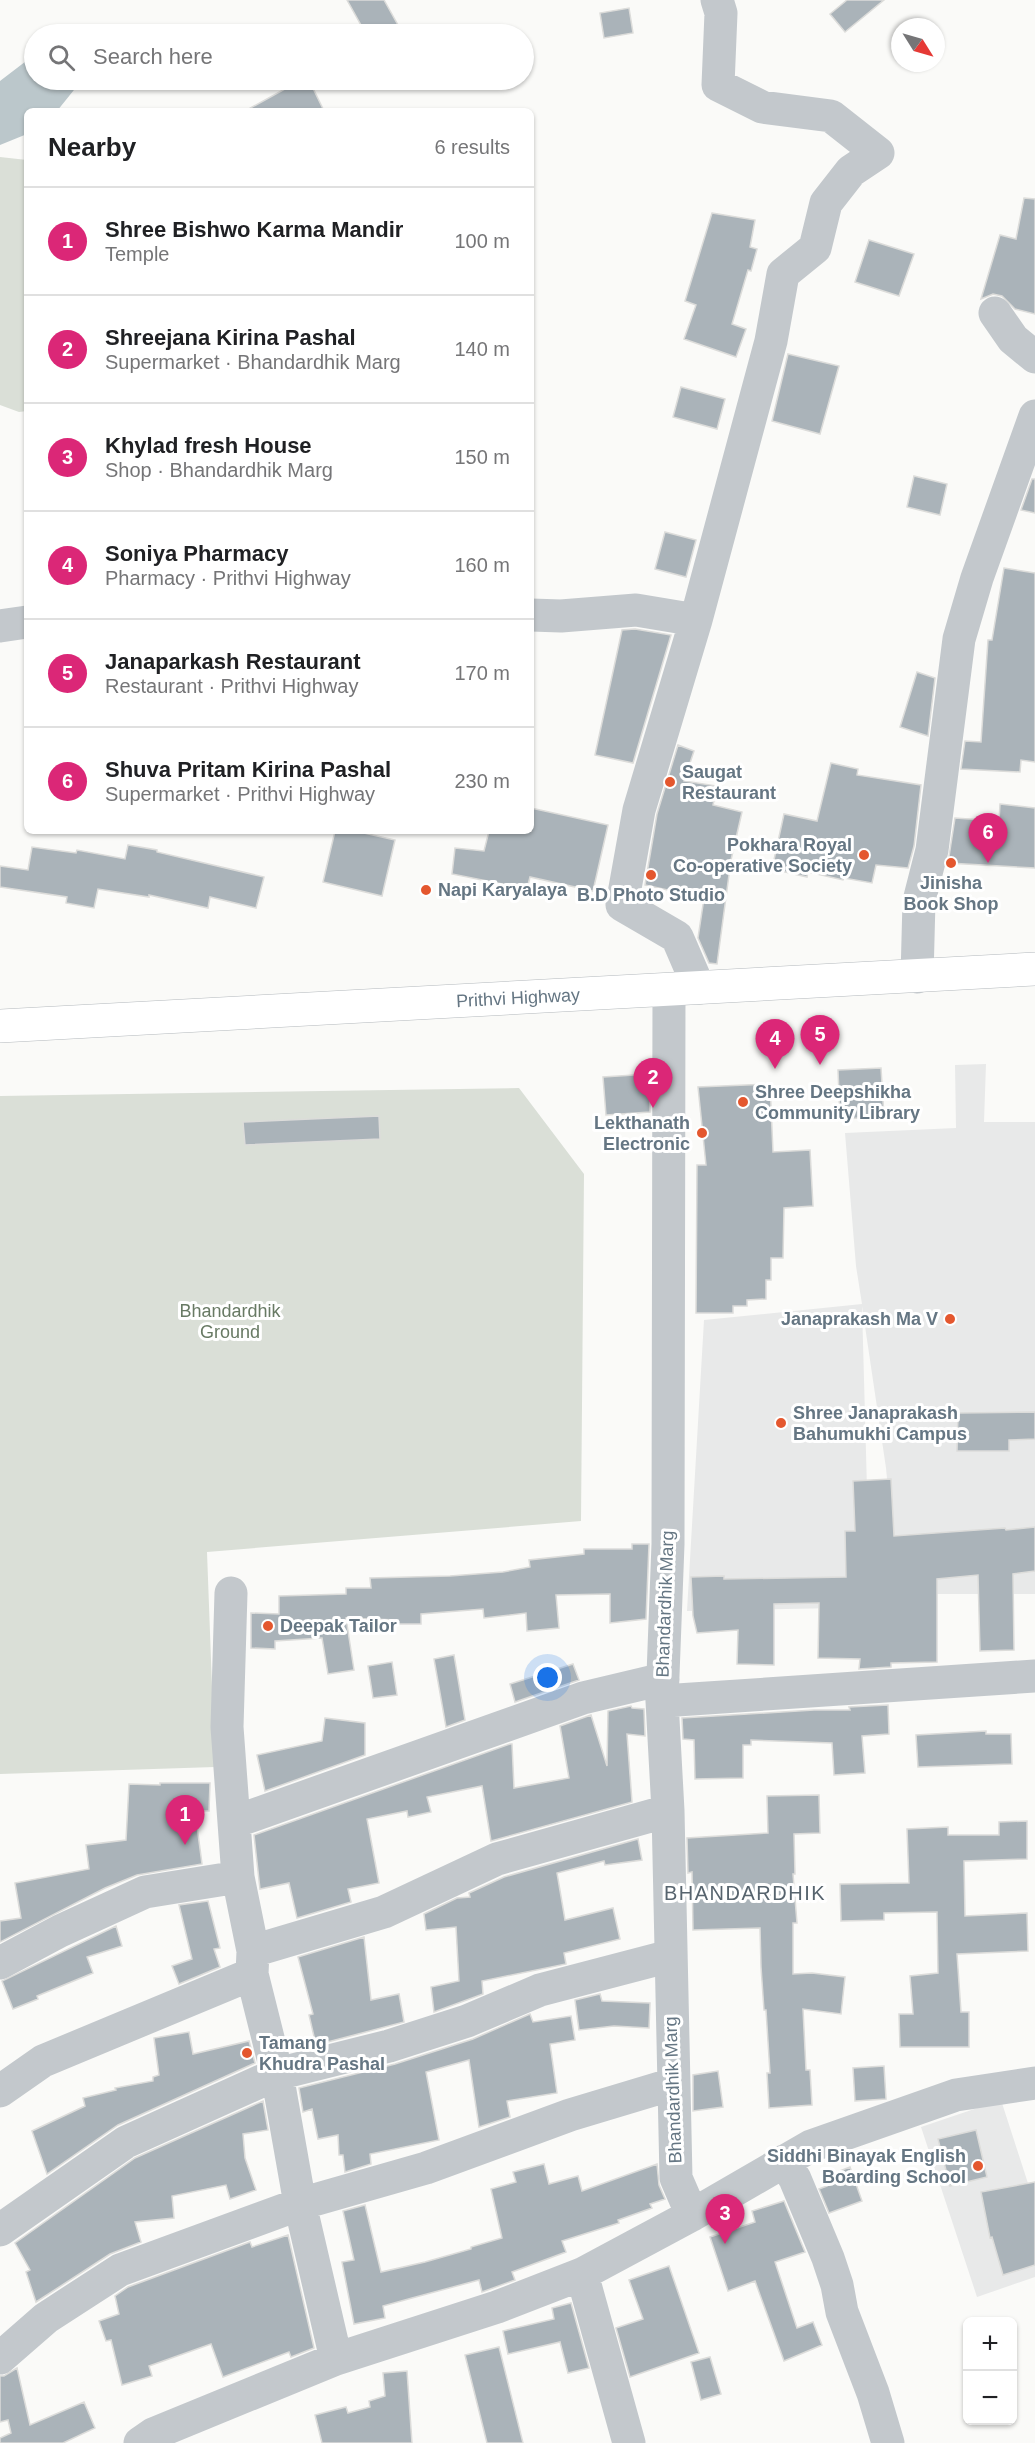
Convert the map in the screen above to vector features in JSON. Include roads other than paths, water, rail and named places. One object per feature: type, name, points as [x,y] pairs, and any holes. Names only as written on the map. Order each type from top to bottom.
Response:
[{"type":"highway","name":"Prithvi Highway","points":[[0,1026],[1035,969]]},
{"type":"street","points":[[684,989],[677,937],[622,905],[639,810],[696,620],[771,341],[783,274],[815,248],[826,203],[851,171],[878,153],[831,116],[762,108],[718,85],[721,13],[717,0]]},
{"type":"street","points":[[995,313],[1013,339],[1035,357]]},
{"type":"street","points":[[917,977],[919,901],[932,850],[959,639],[977,578],[1035,416]]},
{"type":"street","points":[[534,615],[561,616],[636,610],[696,620]]},
{"type":"street","points":[[0,626],[24,622]]},
{"type":"street","name":"Bhandardhik Marg","points":[[684,989],[662,1690],[668,1811],[676,2178],[692,2215]]},
{"type":"street","points":[[231,1593],[227,1727],[238,1877],[253,1962],[278,2074],[300,2204],[336,2359]]},
{"type":"street","points":[[234,1822],[583,1698],[662,1690],[1035,1676]]},
{"type":"street","points":[[0,2091],[43,2061],[253,1962],[384,1912],[497,1859],[668,1811]]},
{"type":"street","points":[[0,1963],[60,1931],[145,1892],[238,1877]]},
{"type":"street","points":[[0,2230],[126,2142],[278,2074],[389,2046],[467,2021],[540,1990],[670,1956]]},
{"type":"street","points":[[140,2443],[153,2434],[336,2359],[497,2307],[582,2274],[692,2215],[810,2146],[956,2095],[1035,2083]]},
{"type":"street","points":[[0,2358],[46,2318],[120,2270],[300,2204],[426,2168],[570,2115],[673,2084]]},
{"type":"street","points":[[784,2161],[795,2180],[828,2258],[837,2285],[842,2312],[873,2393],[888,2443]]},
{"type":"street","points":[[582,2274],[628,2443]]},
{"type":"place","name":"Saugat Restaurant","points":[[670,782]]},
{"type":"place","name":"Pokhara Royal Co-operative Society","points":[[864,855]]},
{"type":"place","name":"Jinisha Book Shop","points":[[951,863]]},
{"type":"place","name":"Shuva Pritam Kirina Pashal","points":[[988,863]]},
{"type":"place","name":"B.D Photo Studio","points":[[651,875]]},
{"type":"place","name":"Napi Karyalaya","points":[[426,890]]},
{"type":"place","name":"Janaparkash Restaurant","points":[[820,1065]]},
{"type":"place","name":"Soniya Pharmacy","points":[[775,1069]]},
{"type":"place","name":"Shree Deepshikha Community Library","points":[[743,1102]]},
{"type":"place","name":"Shreejana Kirina Pashal","points":[[653,1108]]},
{"type":"place","name":"Lekthanath Electronic","points":[[702,1133]]},
{"type":"place","name":"Janaprakash Ma V","points":[[950,1319]]},
{"type":"place","name":"Shree Janaprakash Bahumukhi Campus","points":[[781,1423]]},
{"type":"place","name":"Deepak Tailor","points":[[268,1626]]},
{"type":"place","name":"Shree Bishwo Karma Mandir","points":[[185,1845]]},
{"type":"place","name":"Tamang Khudra Pashal","points":[[247,2053]]},
{"type":"place","name":"Siddhi Binayak English Boarding School","points":[[978,2166]]},
{"type":"place","name":"Khylad fresh House","points":[[725,2244]]},
{"type":"district","name":"BHANDARDHIK","points":[[745,1893]]},
{"type":"park label","name":"Bhandardhik Ground","points":[[230,1321]]}]
